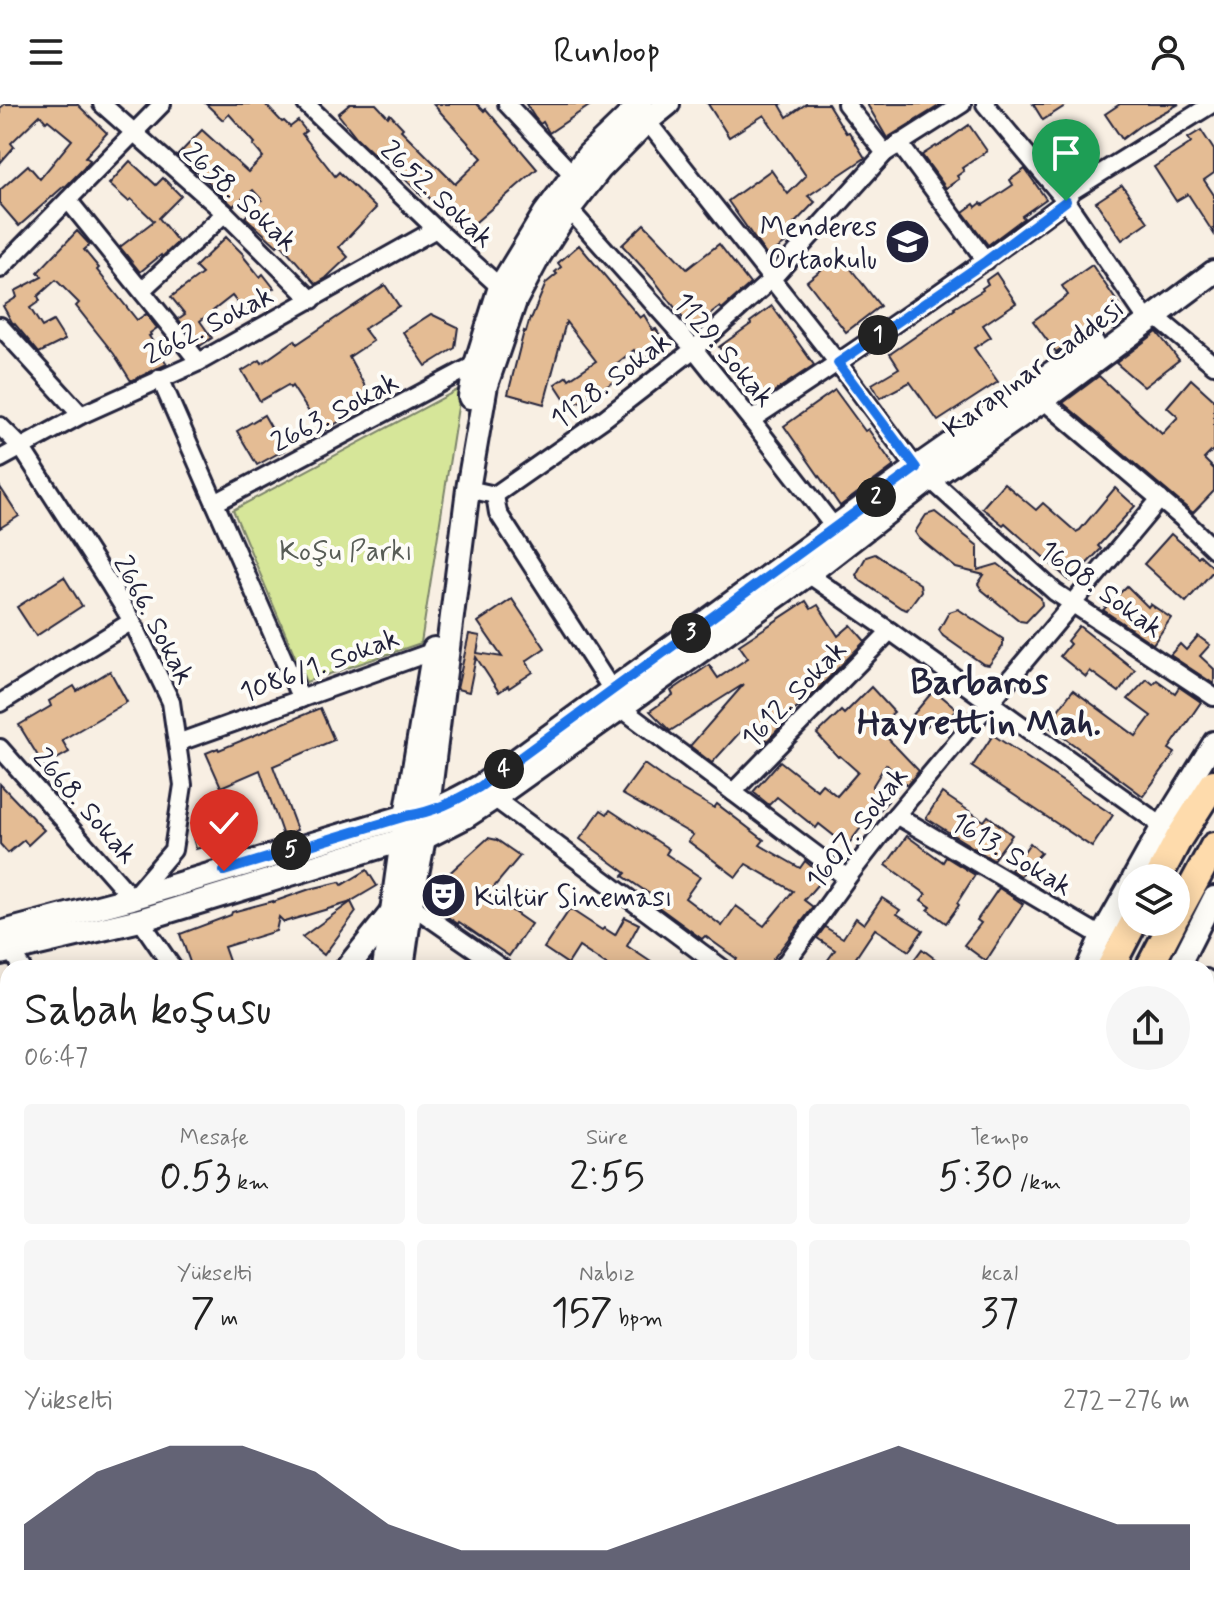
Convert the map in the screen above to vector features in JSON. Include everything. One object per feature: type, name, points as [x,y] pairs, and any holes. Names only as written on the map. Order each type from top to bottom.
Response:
[{"type":"highway","points":[[1162,864],[1171,832],[1214,783]]},
{"type":"highway","points":[[1190,890],[1214,846]]},
{"type":"highway","points":[[1114,960],[1127,936]]},
{"type":"highway","points":[[1153,960],[1166,936]]},
{"type":"main road","points":[[386,960],[402,908],[413,839],[457,472],[476,364],[500,287],[545,213],[588,155],[644,112],[668,104]]},
{"type":"main road","points":[[416,814],[449,650],[468,489],[486,385],[515,301],[539,256],[569,209],[644,112]]},
{"type":"main road","name":"Karapınar Caddesi","points":[[8,951],[140,920],[413,839],[465,817],[494,798],[834,527],[1043,400],[1214,258]]},
{"type":"main road","name":"Karapınar Caddesi","points":[[8,951],[132,898],[458,799],[808,574],[923,473],[1148,313],[1214,272]]},
{"type":"main road","points":[[354,960],[402,908]]},
{"type":"main road","points":[[402,908],[402,960]]},
{"type":"street","name":"2658. Sokak","points":[[102,104],[225,213],[312,300]]},
{"type":"street","points":[[0,269],[162,104]]},
{"type":"street","points":[[507,104],[573,175]]},
{"type":"street","points":[[846,104],[892,148],[986,261]]},
{"type":"street","name":"1128. Sokak","points":[[495,495],[605,418],[694,349],[772,279],[892,148],[962,104]]},
{"type":"street","points":[[985,104],[1066,201],[1148,313],[1214,365]]},
{"type":"street","points":[[751,420],[986,261],[1066,201],[1072,191],[1194,108],[1212,104]]},
{"type":"street","name":"2652. Sokak","points":[[312,106],[436,229],[500,287]]},
{"type":"street","points":[[644,112],[923,473]]},
{"type":"street","points":[[68,200],[199,362]]},
{"type":"street","name":"1129. Sokak","points":[[569,209],[694,349],[834,527]]},
{"type":"street","points":[[142,290],[225,213]]},
{"type":"street","name":"2662. Sokak","points":[[0,459],[81,415],[199,362],[436,229]]},
{"type":"street","points":[[0,326],[81,415]]},
{"type":"street","name":"2663. Sokak","points":[[215,503],[476,364]]},
{"type":"street","points":[[160,378],[301,699]]},
{"type":"street","points":[[1043,400],[1214,549]]},
{"type":"street","name":"2666. Sokak","points":[[0,426],[21,447],[132,621],[171,702],[183,785],[173,850],[132,898]]},
{"type":"street","name":"1608. Sokak","points":[[923,473],[1055,592],[1214,697]]},
{"type":"street","points":[[468,489],[495,495],[498,513],[617,699],[847,878]]},
{"type":"street","name":"1607. Sokak","points":[[788,960],[896,815],[1160,499]]},
{"type":"street","points":[[808,574],[1171,832]]},
{"type":"street","points":[[0,703],[132,621]]},
{"type":"street","name":"1612. Sokak","points":[[733,792],[890,631]]},
{"type":"street","name":"1086/1. Sokak","points":[[177,743],[434,651]]},
{"type":"street","points":[[1145,864],[1171,832],[1214,742]]},
{"type":"street","name":"2668. Sokak","points":[[0,748],[132,898]]},
{"type":"street","points":[[494,798],[711,960]]},
{"type":"street","name":"1613. Sokak","points":[[896,815],[1101,936]]},
{"type":"street","points":[[1185,960],[1214,897]]},
{"type":"street","points":[[1090,960],[1118,906]]},
{"type":"street","points":[[402,908],[489,960]]},
{"type":"street","points":[[140,920],[168,960]]},
{"type":"green space","name":"Koşu Parkı","points":[[461,388],[421,643],[306,682],[233,510]]},
{"type":"building","points":[[5,104],[77,104],[107,133],[85,157],[90,160],[83,169],[19,226],[0,204],[0,190],[28,165],[40,179],[72,140],[40,115],[11,143],[14,147],[0,163],[0,108]]},
{"type":"building","points":[[206,104],[265,104],[290,127],[298,121],[306,131],[302,134],[335,176],[339,172],[376,208],[339,247],[348,257],[326,278],[316,284],[280,243],[277,246],[245,217],[262,200],[253,190],[233,206],[177,156],[202,130],[248,172],[263,157],[253,145],[255,143],[229,114],[223,120]]},
{"type":"building","points":[[350,104],[376,104],[388,117],[390,114],[403,128],[401,130],[455,184],[482,158],[433,104],[477,104],[484,111],[486,109],[537,169],[462,234],[425,193],[422,196],[378,152],[375,155],[357,138],[338,114]]},
{"type":"building","points":[[526,104],[592,104],[549,133]]},
{"type":"building","points":[[708,104],[782,104],[787,117],[806,104],[828,104],[865,158],[808,196],[815,202],[788,230],[793,238],[767,256],[728,201],[771,170],[788,194],[806,176],[764,115],[729,137]]},
{"type":"building","points":[[867,104],[942,104],[887,138]]},
{"type":"building","points":[[1033,104],[1068,104],[1043,120]]},
{"type":"building","points":[[1120,104],[1179,104],[1122,139],[1105,114]]},
{"type":"building","points":[[969,125],[987,151],[962,168],[964,171],[957,176],[959,179],[946,188],[922,155]]},
{"type":"building","points":[[1201,130],[1214,150],[1214,173],[1204,180],[1214,195],[1214,234],[1188,194],[1176,201],[1154,167],[1188,145],[1191,142],[1188,138]]},
{"type":"building","points":[[1072,134],[1090,160],[1077,169],[1069,158],[1062,163],[1051,148]]},
{"type":"building","points":[[130,161],[156,185],[163,178],[181,196],[159,218],[178,242],[140,272],[120,247],[154,221],[109,184]]},
{"type":"building","points":[[1025,169],[1046,199],[988,245],[963,212],[974,204],[976,207],[981,203],[983,205],[1013,185],[1010,180]]},
{"type":"building","points":[[1122,185],[1148,222],[1122,240],[1096,202]]},
{"type":"building","points":[[644,224],[687,269],[719,244],[750,284],[722,309],[720,307],[691,329],[654,280],[622,245]]},
{"type":"building","points":[[77,231],[90,245],[84,250],[99,268],[97,270],[137,320],[146,314],[157,328],[149,336],[167,364],[131,381],[76,306],[79,303],[56,280],[38,296],[40,301],[30,308],[42,327],[53,321],[65,340],[39,353],[13,324],[3,306],[17,297],[15,291],[42,277],[38,272]]},
{"type":"building","points":[[226,237],[260,277],[263,274],[274,288],[245,312],[232,296],[200,321],[212,338],[200,346],[178,319],[185,314],[171,297],[202,274],[195,267]]},
{"type":"building","points":[[579,245],[640,318],[644,315],[665,343],[641,360],[634,350],[615,365],[623,377],[570,407],[555,384],[567,376],[569,379],[596,361],[566,322],[544,404],[508,394],[524,331],[546,283],[557,274],[555,272],[561,267],[558,263]]},
{"type":"building","points":[[840,255],[880,306],[846,332],[807,281]]},
{"type":"building","points":[[1092,265],[1120,306],[1056,352],[1033,321],[1068,295],[1062,286]]},
{"type":"building","points":[[996,273],[1016,303],[983,325],[991,337],[974,348],[998,382],[938,421],[910,382],[880,398],[872,384],[899,368],[890,354],[983,290],[988,284],[986,280]]},
{"type":"building","points":[[385,285],[399,306],[364,329],[373,341],[349,357],[373,401],[322,432],[292,386],[290,388],[288,385],[260,401],[242,371],[260,360],[262,363],[295,340],[297,344]]},
{"type":"building","points":[[772,306],[814,365],[763,399],[741,366],[736,371],[719,347]]},
{"type":"building","points":[[431,314],[458,327],[455,348],[426,366],[403,332]]},
{"type":"building","points":[[1157,332],[1179,360],[1144,387],[1116,363]]},
{"type":"building","points":[[1099,376],[1162,434],[1178,417],[1167,407],[1191,379],[1214,400],[1214,449],[1204,459],[1214,469],[1214,491],[1193,513],[1063,403]]},
{"type":"building","points":[[835,390],[894,466],[840,506],[784,426]]},
{"type":"building","points":[[264,415],[284,450],[257,465],[237,431]]},
{"type":"building","points":[[1004,483],[1036,510],[1043,503],[1076,532],[1115,488],[1135,506],[1098,546],[1101,549],[1070,581],[1005,523],[1003,525],[982,508]]},
{"type":"building","points":[[0,487],[19,516],[0,528]]},
{"type":"building","points":[[935,512],[978,546],[978,570],[998,564],[1041,598],[1042,605],[1026,622],[1020,621],[982,590],[978,584],[984,575],[956,568],[919,538],[915,532],[926,515]]},
{"type":"building","points":[[1171,534],[1214,568],[1186,602],[1144,564]]},
{"type":"building","points":[[875,554],[920,584],[921,591],[907,610],[856,575],[866,557]]},
{"type":"building","points":[[64,577],[82,606],[36,636],[17,607]]},
{"type":"building","points":[[1127,586],[1148,607],[1150,604],[1171,618],[1153,644],[1103,610]]},
{"type":"building","points":[[512,599],[545,648],[526,661],[533,672],[499,692],[476,657],[469,692],[457,689],[469,634],[480,636],[477,653],[502,657],[478,622]]},
{"type":"building","points":[[806,601],[811,609],[818,605],[838,636],[851,625],[865,641],[791,713],[767,741],[757,729],[746,737],[741,731],[712,763],[690,746],[744,684],[670,731],[650,711],[673,695],[671,691],[709,665],[718,678],[748,658],[739,645]]},
{"type":"building","points":[[958,609],[1003,639],[1003,646],[989,665],[943,636],[939,630],[949,612]]},
{"type":"building","points":[[1079,626],[1135,670],[1119,692],[1090,671],[1086,677],[1060,656]]},
{"type":"building","points":[[1198,636],[1210,645],[1200,656],[1214,669],[1214,684],[1170,655],[1180,644],[1186,650]]},
{"type":"building","points":[[110,671],[127,702],[62,740],[69,752],[44,766],[19,725],[51,706],[49,701],[74,686],[77,691]]},
{"type":"building","points":[[1147,679],[1153,684],[1157,680],[1175,693],[1179,687],[1201,702],[1169,749],[1175,753],[1143,796],[1047,725],[1073,690],[1136,736],[1151,716],[1128,699]]},
{"type":"building","points":[[871,687],[894,712],[877,727],[919,771],[907,785],[886,764],[872,787],[888,801],[847,846],[819,824],[816,828],[777,797],[769,805],[753,792],[780,761],[817,790],[822,784],[837,796],[858,772],[838,757],[817,734],[841,711],[844,714]]},
{"type":"building","points":[[934,690],[957,709],[939,731],[930,723],[925,728],[912,716]]},
{"type":"building","points":[[320,708],[334,740],[273,766],[297,830],[283,836],[260,770],[221,787],[206,753]]},
{"type":"building","points":[[993,735],[1113,815],[1092,847],[972,767]]},
{"type":"building","points":[[644,764],[714,808],[717,804],[764,840],[760,845],[800,868],[805,861],[824,877],[804,900],[813,907],[772,960],[736,960],[705,936],[702,939],[657,906],[660,901],[623,876],[626,873],[580,839],[601,810],[607,814],[610,810],[669,849],[666,854],[700,877],[685,898],[722,926],[736,906],[764,926],[793,891],[746,864],[736,877],[688,841],[693,835],[622,794]]},
{"type":"building","points":[[0,784],[44,830],[28,845],[24,840],[8,853],[0,844]]},
{"type":"building","points":[[942,793],[984,821],[988,816],[1012,835],[993,860],[926,818]]},
{"type":"building","points":[[222,813],[230,839],[196,849],[193,838],[198,836],[193,822]]},
{"type":"building","points":[[907,836],[943,862],[946,857],[975,875],[946,923],[928,910],[931,907],[921,900],[926,894],[886,865]]},
{"type":"building","points":[[488,838],[497,840],[520,856],[488,894],[531,924],[509,956],[432,906],[444,878]]},
{"type":"building","points":[[1030,843],[1041,853],[1020,876],[1011,870]]},
{"type":"building","points":[[367,870],[377,886],[348,903],[284,922],[279,917],[276,931],[224,947],[229,960],[189,960],[180,934],[232,912],[310,889],[340,882],[342,885]]},
{"type":"building","points":[[999,888],[1023,904],[987,960],[964,945],[981,923],[977,920]]},
{"type":"building","points":[[882,898],[900,910],[897,914],[923,930],[909,951],[875,929],[854,960],[828,960],[835,950],[817,938],[825,927],[843,938],[856,918],[864,924]]},
{"type":"building","points":[[351,902],[356,912],[324,955],[302,937]]},
{"type":"building","points":[[570,909],[615,935],[625,917],[639,924],[627,946],[648,960],[599,960],[579,947],[571,960],[562,960],[544,948]]},
{"type":"building","points":[[922,949],[936,960],[914,960]]},
{"type":"place","name":"Menderes Ortaokulu","points":[[908,242]]},
{"type":"place","name":"Kültür Sineması","points":[[443,896]]},
{"type":"district","name":"Barbaros Hayrettin Mah.","points":[[979,700]]},
{"type":"route","points":[[224,871],[406,816],[427,813],[481,786],[916,468],[838,363],[986,261],[1066,201]]}]
